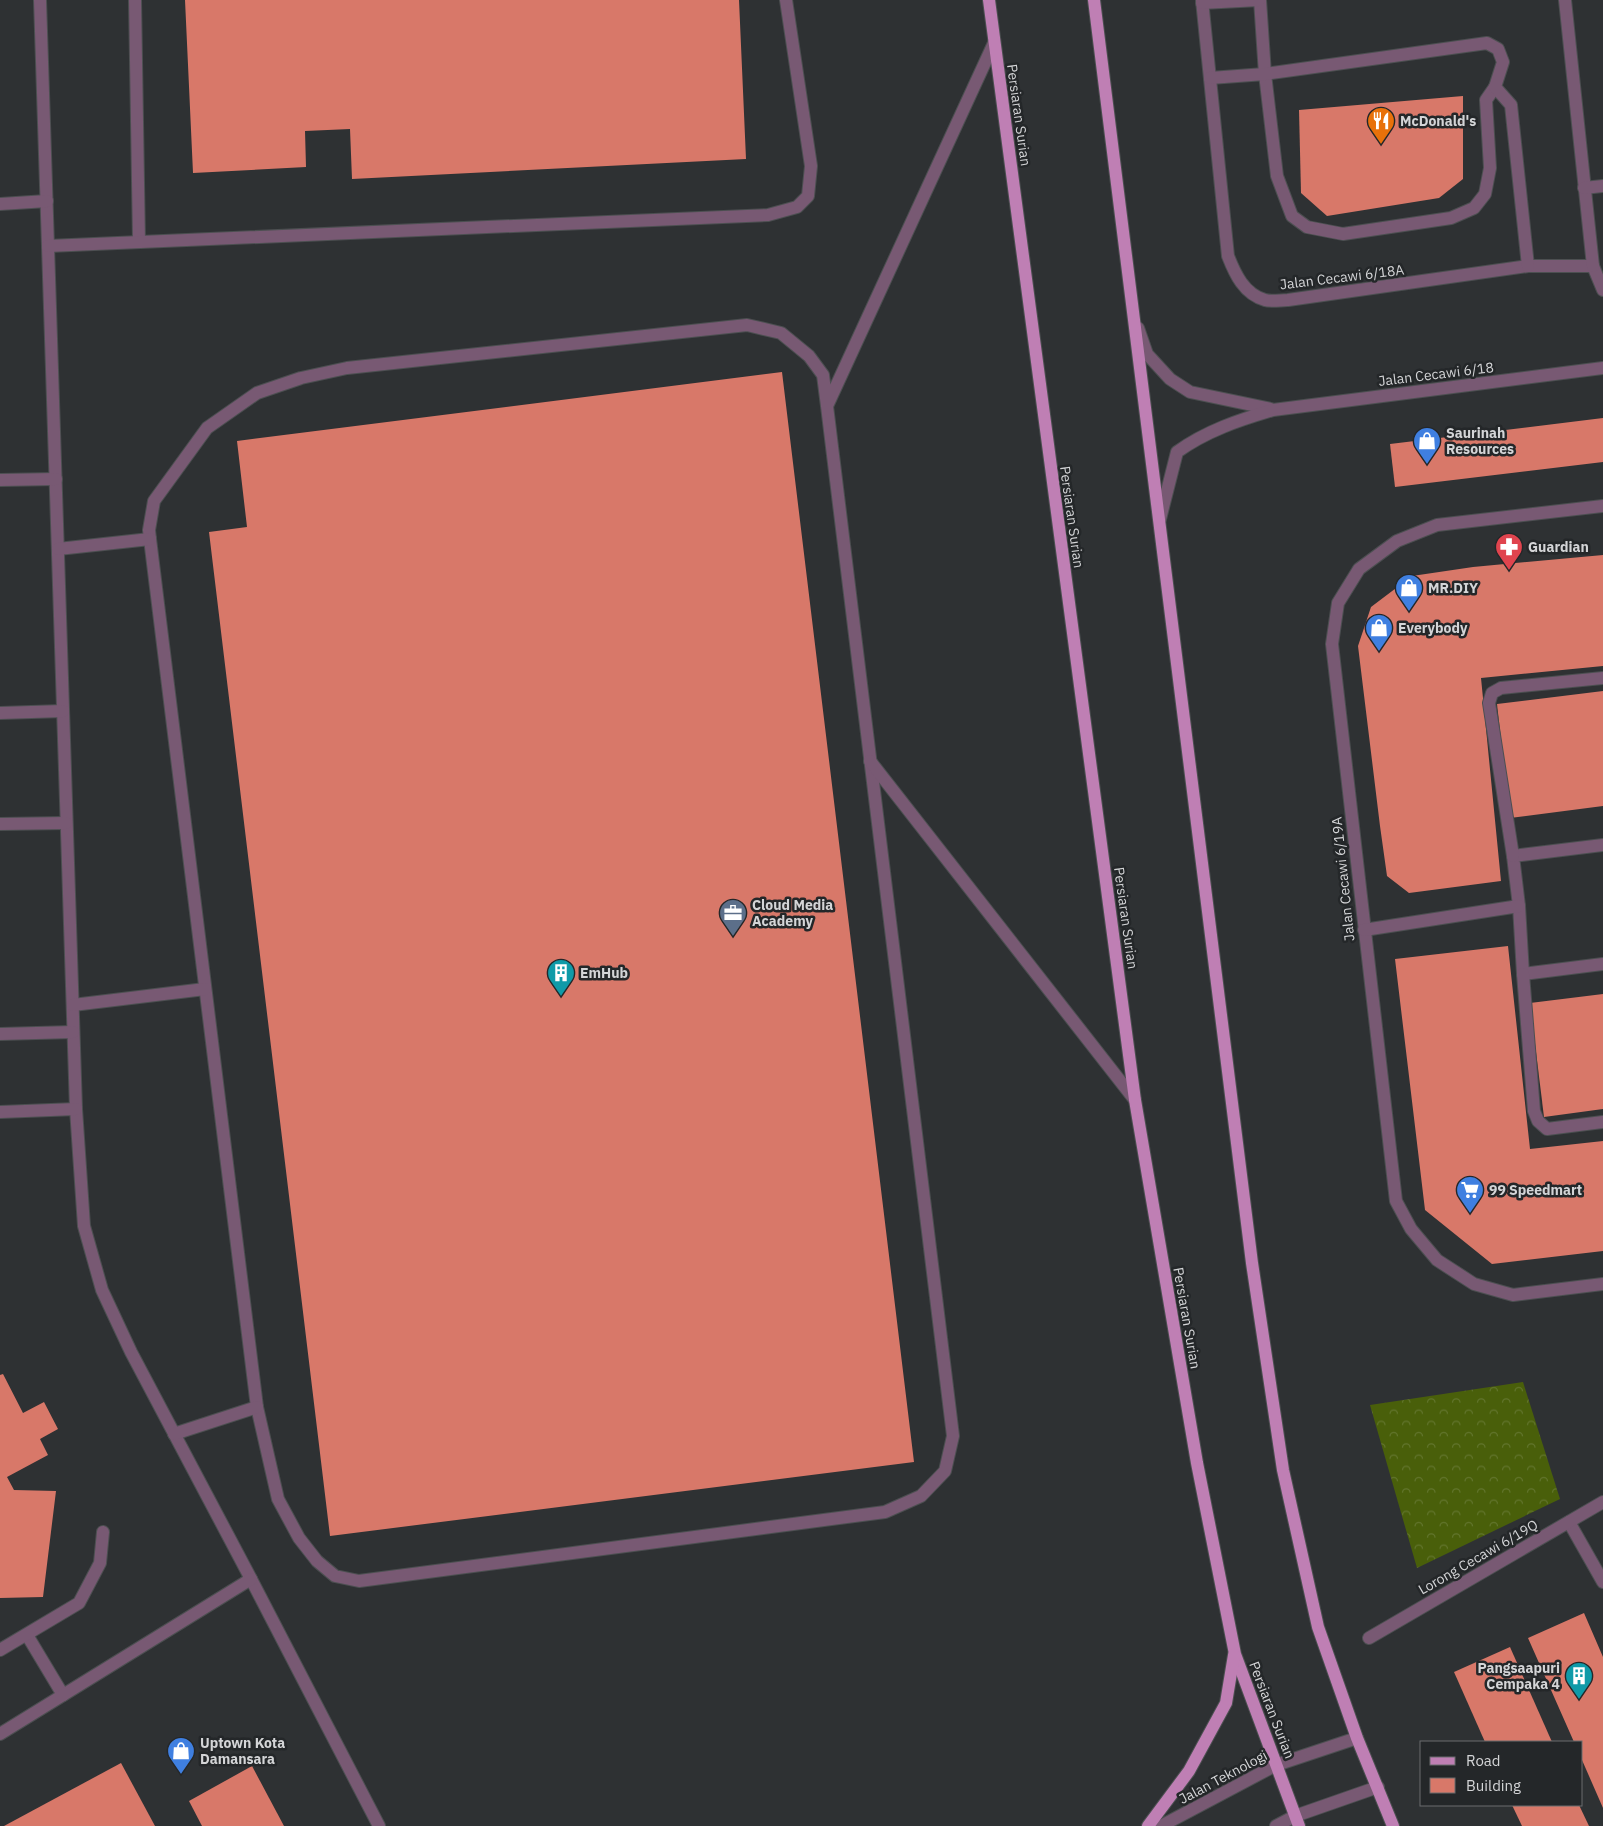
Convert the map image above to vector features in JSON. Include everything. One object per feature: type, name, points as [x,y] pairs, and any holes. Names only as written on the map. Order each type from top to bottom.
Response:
[{"type":"main road","name":"Persiaran Surian","points":[[989,0],[1135,1100],[1197,1463],[1234,1654],[1297,1821]]},
{"type":"main road","points":[[1094,0],[1252,1263],[1283,1470],[1318,1627],[1357,1738],[1393,1826]]},
{"type":"main road","points":[[1148,1826],[1189,1771],[1226,1703],[1234,1654]]},
{"type":"street","points":[[40,0],[76,1109],[84,1226],[102,1290],[131,1352],[379,1826]]},
{"type":"street","points":[[135,0],[139,242]]},
{"type":"street","points":[[48,246],[768,215],[796,207],[808,196],[811,166],[786,0]]},
{"type":"street","points":[[1202,2],[1259,0],[1265,74],[1277,176],[1292,216],[1307,227],[1344,234],[1451,218],[1474,208],[1486,194],[1490,168],[1486,100],[1495,87],[1504,62],[1498,50],[1486,43],[1265,74],[1210,78]]},
{"type":"street","points":[[1566,0],[1593,266],[1603,290]]},
{"type":"street","name":"Jalan Cecawi 6/18A","points":[[1202,2],[1228,256],[1235,275],[1248,291],[1265,300],[1288,300],[1528,266],[1593,266]]},
{"type":"street","points":[[827,406],[994,43]]},
{"type":"street","points":[[1495,87],[1511,106],[1528,266]]},
{"type":"street","points":[[1584,188],[1603,186]]},
{"type":"street","points":[[0,204],[47,201]]},
{"type":"street","name":"Jalan Cecawi 6/18","points":[[1132,309],[1147,354],[1170,379],[1190,392],[1273,410]]},
{"type":"street","points":[[747,324],[781,333],[808,356],[823,374],[827,406],[953,1436],[945,1470],[921,1496],[885,1512],[358,1581],[335,1576],[317,1561],[299,1538],[278,1499],[257,1407],[150,539],[149,530],[154,501],[208,428],[257,393],[300,378],[346,368],[747,324]]},
{"type":"street","name":"Jalan Cecawi 6/18","points":[[1160,519],[1177,452],[1195,439],[1232,423],[1273,410],[1603,368]]},
{"type":"street","points":[[0,480],[56,478]]},
{"type":"street","name":"Jalan Cecawi 6/19A","points":[[1603,506],[1437,525],[1397,541],[1359,569],[1338,603],[1332,644],[1396,1201],[1411,1229],[1437,1260],[1474,1284],[1513,1296],[1603,1284]]},
{"type":"street","points":[[58,549],[150,539]]},
{"type":"street","points":[[1603,678],[1501,688],[1492,692],[1489,703],[1519,906],[1534,1111],[1538,1121],[1547,1129],[1603,1122]]},
{"type":"street","points":[[0,713],[63,711]]},
{"type":"street","points":[[870,761],[1135,1100]]},
{"type":"street","points":[[0,824],[66,822]]},
{"type":"street","points":[[1513,856],[1603,845]]},
{"type":"street","points":[[1364,930],[1519,906]]},
{"type":"street","points":[[1523,974],[1603,964]]},
{"type":"street","points":[[73,1005],[205,989]]},
{"type":"street","points":[[0,1034],[74,1032]]},
{"type":"street","points":[[0,1112],[76,1109]]},
{"type":"street","points":[[174,1434],[257,1407]]},
{"type":"street","name":"Lorong Cecawi 6/19Q","points":[[1369,1638],[1603,1502]]},
{"type":"street","points":[[1569,1522],[1603,1582]]},
{"type":"street","points":[[0,1650],[79,1603],[100,1563],[103,1532]]},
{"type":"street","points":[[0,1734],[251,1579]]},
{"type":"street","points":[[27,1635],[63,1695]]},
{"type":"street","name":"Jalan Teknologi","points":[[1161,1826],[1276,1765],[1357,1738]]},
{"type":"street","points":[[1276,1826],[1297,1821],[1378,1787]]},
{"type":"green space","points":[[1523,1382],[1560,1499],[1417,1568],[1370,1405]]},
{"type":"building","points":[[185,0],[739,0],[746,159],[352,179],[350,129],[305,131],[306,167],[193,173]]},
{"type":"building","name":"McDonald's","points":[[1463,96],[1463,179],[1439,198],[1327,216],[1301,193],[1299,110]]},
{"type":"building","name":"EmHub","points":[[782,372],[914,1462],[330,1536],[209,532],[247,527],[237,441]]},
{"type":"building","points":[[1603,418],[1603,462],[1395,487],[1390,444]]},
{"type":"building","points":[[1603,555],[1603,666],[1481,678],[1501,881],[1409,893],[1387,876],[1380,826],[1358,646],[1371,607],[1412,576],[1473,567]]},
{"type":"building","points":[[1603,691],[1603,806],[1510,818],[1497,704]]},
{"type":"building","points":[[1508,946],[1530,1149],[1603,1141],[1603,1251],[1492,1264],[1425,1210],[1395,959]]},
{"type":"building","points":[[1603,994],[1603,1109],[1544,1117],[1530,1003]]},
{"type":"building","points":[[3,1374],[23,1413],[44,1402],[58,1429],[40,1439],[48,1455],[7,1477],[14,1490],[56,1491],[43,1597],[0,1598],[0,1375]]},
{"type":"building","name":"Pangsaapuri Cempaka 4","points":[[1584,1613],[1603,1657],[1603,1808],[1583,1762],[1583,1741],[1574,1741],[1528,1638]]},
{"type":"building","name":"Pangsaapuri Cempaka 4","points":[[1510,1647],[1552,1741],[1485,1741],[1454,1672]]},
{"type":"building","points":[[121,1763],[155,1826],[4,1826]]},
{"type":"building","points":[[252,1766],[284,1826],[202,1826],[189,1801]]},
{"type":"building","points":[[1512,1806],[1579,1806],[1589,1826],[1522,1826]]},
{"type":"place","name":"McDonald's","points":[[1381,145]]},
{"type":"place","name":"Saurinah Resources","points":[[1427,465]]},
{"type":"place","name":"Guardian","points":[[1509,571]]},
{"type":"place","name":"MR.DIY","points":[[1409,612]]},
{"type":"place","name":"Everybody","points":[[1379,652]]},
{"type":"place","name":"Cloud Media Academy","points":[[733,937]]},
{"type":"place","name":"EmHub","points":[[561,997]]},
{"type":"place","name":"99 Speedmart","points":[[1470,1214]]},
{"type":"place","name":"Pangsaapuri Cempaka 4","points":[[1579,1700]]},
{"type":"place","name":"Uptown Kota Damansara","points":[[181,1775]]}]
